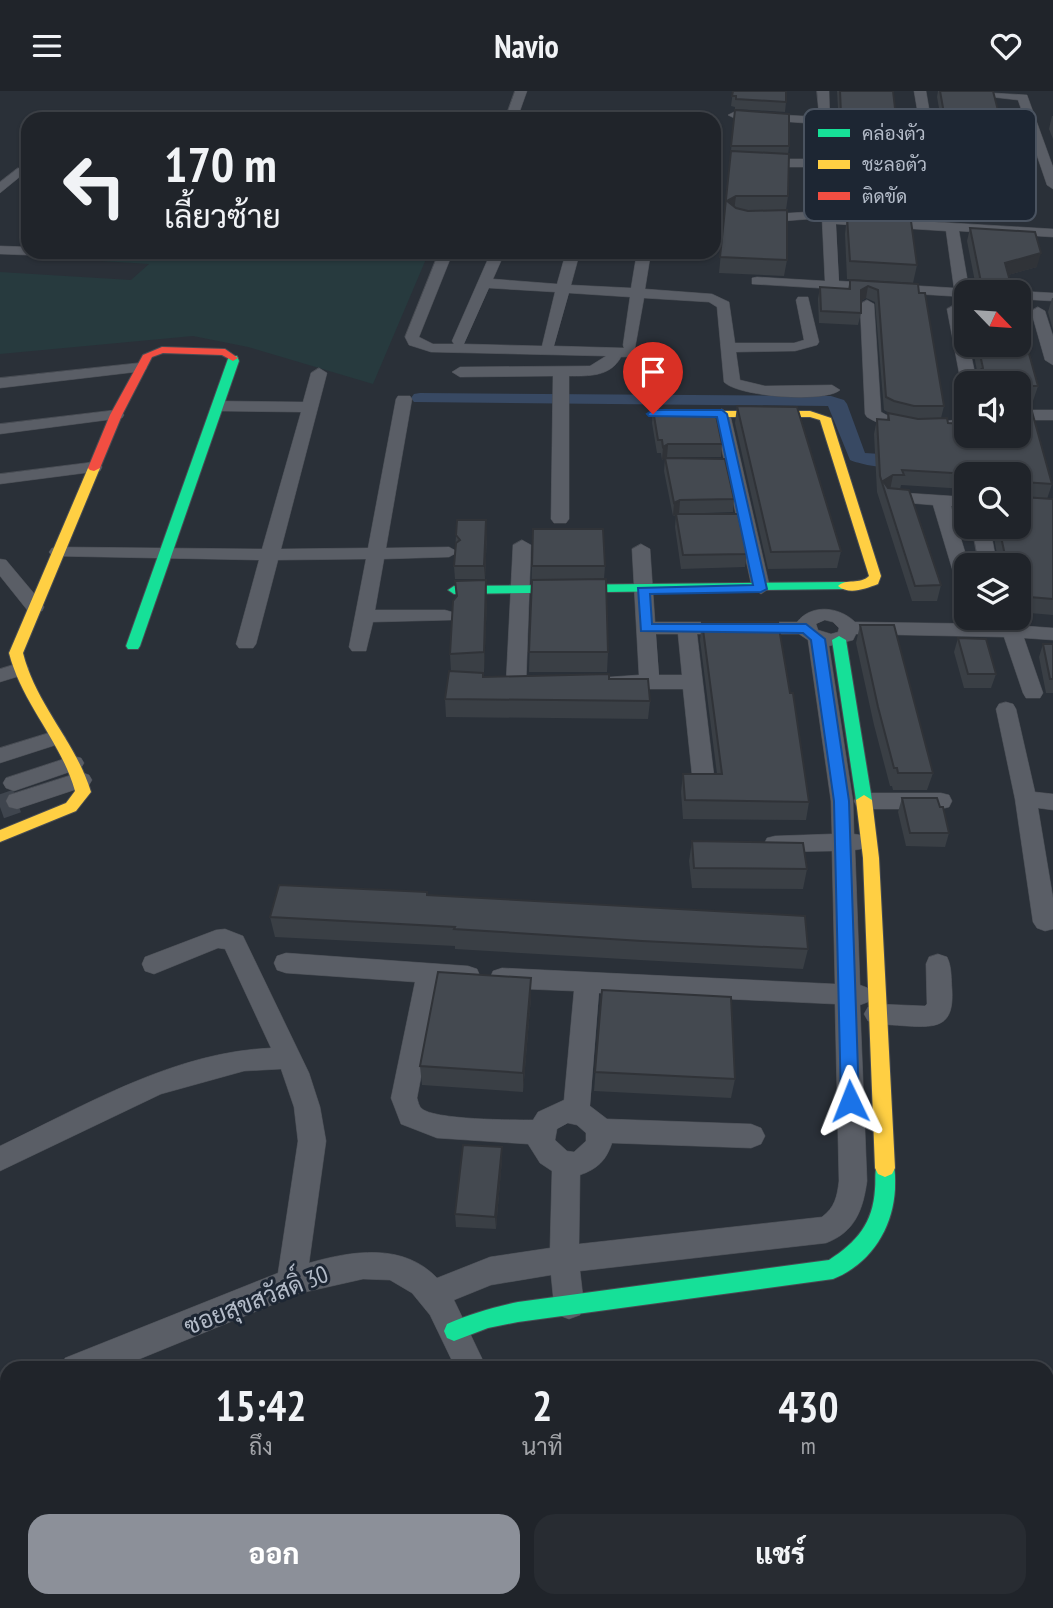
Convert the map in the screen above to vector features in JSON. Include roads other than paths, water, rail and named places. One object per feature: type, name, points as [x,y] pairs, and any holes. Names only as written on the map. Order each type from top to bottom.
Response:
[{"type":"street","points":[[514,112],[521,91]]},
{"type":"street","points":[[823,91],[824,109]]},
{"type":"street","points":[[920,91],[924,109]]},
{"type":"street","points":[[965,91],[1023,97],[1029,109]]},
{"type":"street","points":[[734,115],[804,123]]},
{"type":"street","points":[[1036,125],[1037,141],[1051,174]]},
{"type":"street","points":[[745,163],[804,166]]},
{"type":"street","points":[[0,189],[18,172]]},
{"type":"street","points":[[745,219],[804,218]]},
{"type":"street","points":[[830,221],[832,284]]},
{"type":"street","points":[[879,221],[1053,233]]},
{"type":"street","points":[[952,227],[962,280]]},
{"type":"street","points":[[0,250],[21,251]]},
{"type":"street","points":[[443,259],[421,309],[412,337],[414,342],[431,348],[623,348],[657,353]]},
{"type":"street","points":[[459,341],[495,259]]},
{"type":"street","points":[[548,344],[571,259]]},
{"type":"street","points":[[460,372],[593,371],[605,367],[623,348],[643,259]]},
{"type":"street","points":[[757,281],[954,292]]},
{"type":"street","points":[[484,283],[720,300],[724,305],[731,348],[732,382],[742,388],[832,390]]},
{"type":"street","points":[[1031,296],[1053,297]]},
{"type":"street","points":[[731,348],[795,347],[811,342],[803,300]]},
{"type":"street","points":[[867,304],[873,414],[884,421],[954,426]]},
{"type":"street","points":[[1038,311],[1053,360]]},
{"type":"street","points":[[0,836],[71,807],[83,792],[77,772],[10,672],[116,415],[148,355],[163,350],[216,350],[232,355],[234,362],[133,646]]},
{"type":"street","points":[[0,383],[139,368]]},
{"type":"street","points":[[560,519],[561,371]]},
{"type":"street","points":[[246,644],[319,373]]},
{"type":"street","points":[[359,647],[404,399]]},
{"type":"street","points":[[219,406],[311,407]]},
{"type":"street","points":[[454,590],[761,589],[868,585],[875,576],[825,418],[810,414],[653,414]]},
{"type":"street","points":[[722,414],[726,465],[739,520],[761,589]]},
{"type":"street","points":[[0,429],[116,415]]},
{"type":"street","points":[[1031,416],[1053,417]]},
{"type":"street","points":[[995,448],[998,458]]},
{"type":"street","points":[[0,479],[94,467]]},
{"type":"street","points":[[891,497],[954,501]]},
{"type":"street","points":[[940,500],[956,553]]},
{"type":"street","points":[[492,683],[523,683],[520,590],[522,545]]},
{"type":"street","points":[[641,549],[649,682]]},
{"type":"street","points":[[58,552],[272,555],[449,552]]},
{"type":"street","points":[[0,564],[35,607]]},
{"type":"street","points":[[364,615],[445,616]]},
{"type":"street","points":[[646,628],[828,634],[954,629]]},
{"type":"street","points":[[687,628],[704,784]]},
{"type":"street","points":[[1002,630],[1032,693]]},
{"type":"street","points":[[1023,630],[1053,634]]},
{"type":"street","points":[[432,1294],[490,1271],[564,1259],[807,1233],[826,1230],[840,1223],[850,1205],[853,1181],[847,995],[856,842],[865,801],[828,634]]},
{"type":"street","points":[[454,1331],[488,1318],[833,1269],[861,1253],[881,1224],[886,1197],[876,1005],[875,916],[838,763],[828,634]]},
{"type":"street","points":[[596,682],[693,682]]},
{"type":"street","points":[[1006,709],[1026,799],[1045,922]]},
{"type":"street","points":[[0,756],[55,737]]},
{"type":"street","points":[[16,792],[77,772]]},
{"type":"street","points":[[1026,799],[1053,802]]},
{"type":"street","points":[[865,801],[941,801]]},
{"type":"street","points":[[749,845],[856,842]]},
{"type":"street","points":[[154,964],[216,939],[234,943],[289,1058],[307,1107],[312,1141],[291,1283]]},
{"type":"street","points":[[286,963],[587,984],[847,995],[876,1005],[931,1017],[940,1007],[938,964]]},
{"type":"street","points":[[429,974],[404,1098],[408,1112],[415,1119],[433,1126],[541,1132]]},
{"type":"street","points":[[576,1112],[587,984]]},
{"type":"street","points":[[0,1160],[155,1084],[244,1060],[289,1058]]},
{"type":"street","points":[[576,1112],[595,1122],[600,1131],[596,1151],[589,1159],[566,1164],[555,1160],[546,1152],[541,1143],[541,1132],[545,1122],[554,1115],[576,1112]]},
{"type":"street","points":[[600,1131],[751,1136]]},
{"type":"street","points":[[566,1164],[564,1259],[569,1305]]},
{"type":"street","name":"ซอยสุขสวัสดิ์ 30","points":[[96,1361],[291,1283],[329,1271],[361,1265],[383,1265],[414,1275],[432,1294],[468,1361]]},
{"type":"waterway","points":[[420,398],[831,401],[838,404],[857,456],[866,460],[911,462]]},
{"type":"tunnel","points":[[0,807],[17,801]]}]
